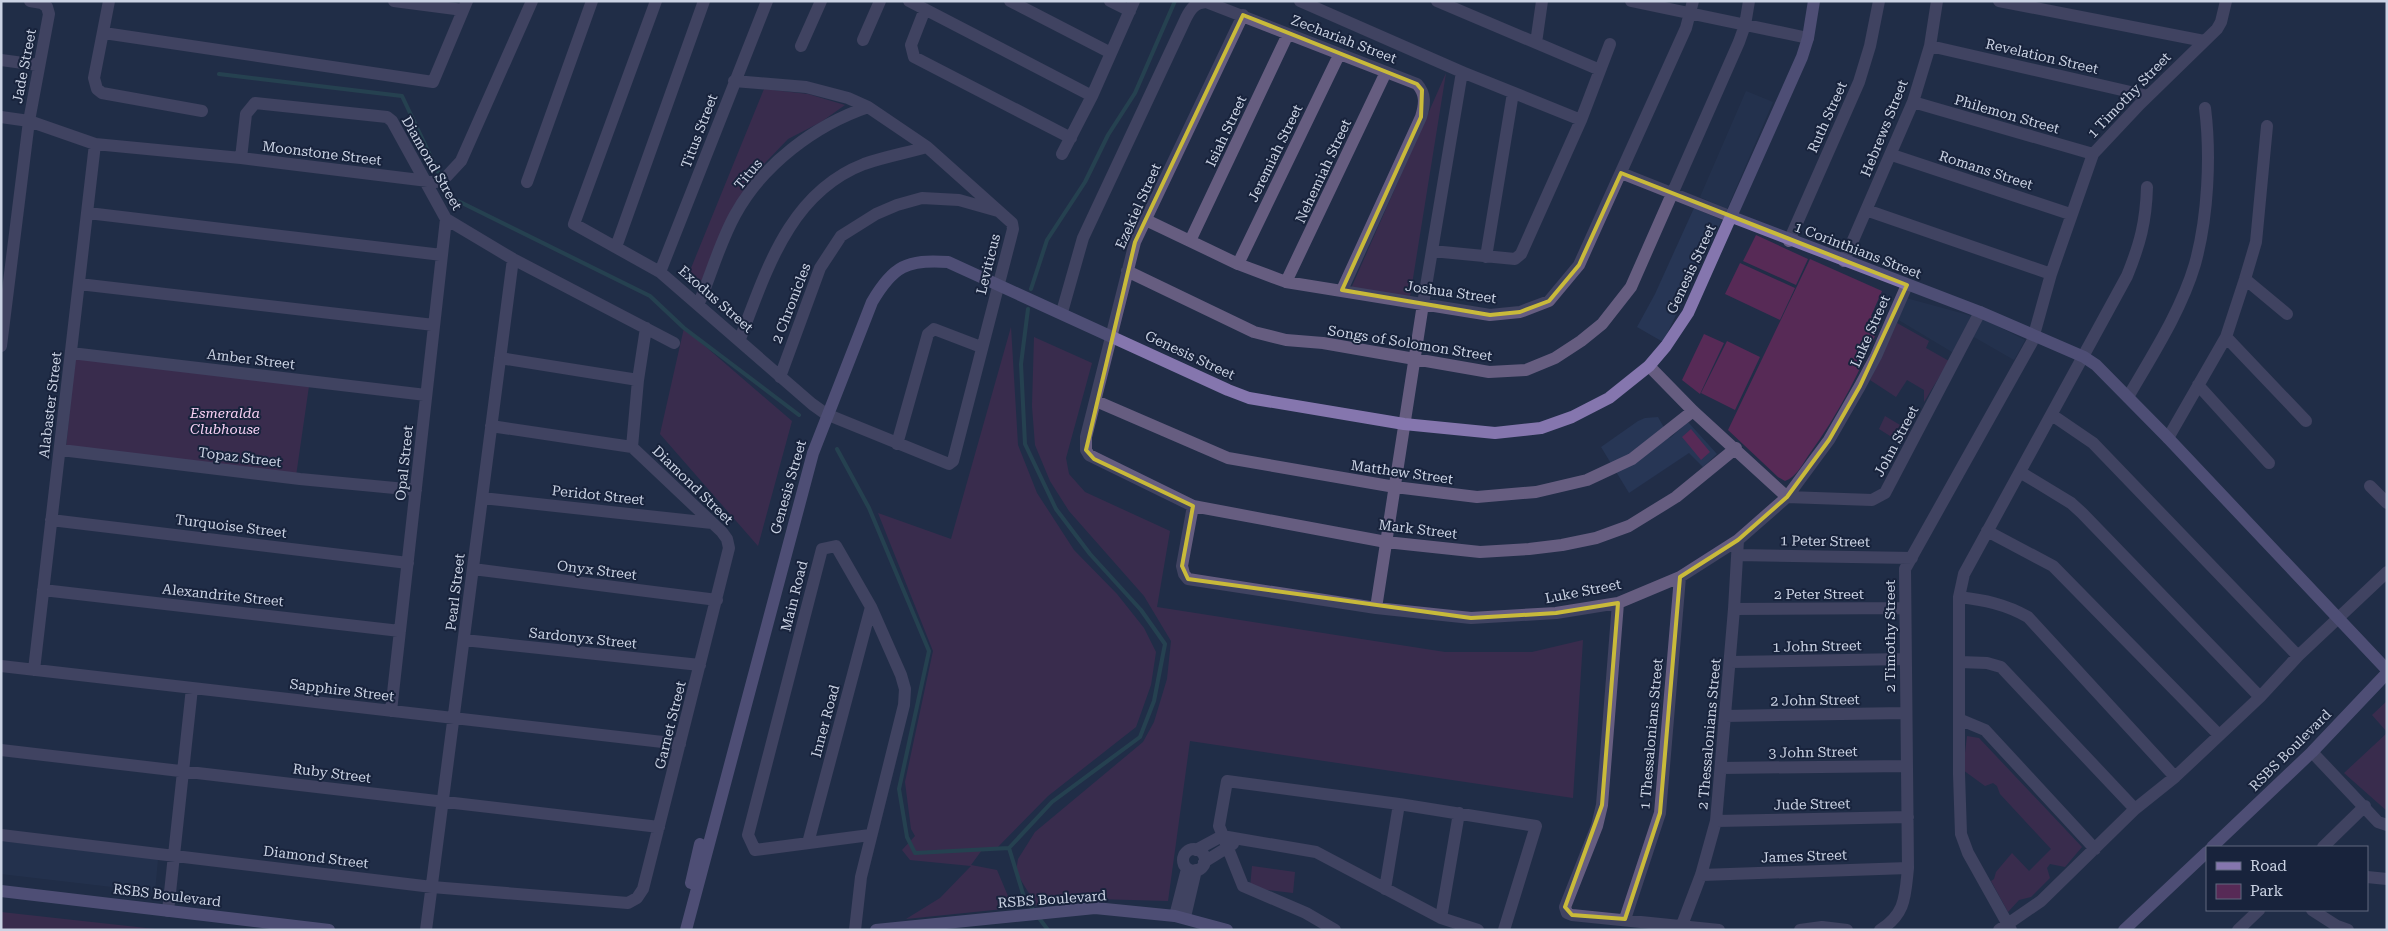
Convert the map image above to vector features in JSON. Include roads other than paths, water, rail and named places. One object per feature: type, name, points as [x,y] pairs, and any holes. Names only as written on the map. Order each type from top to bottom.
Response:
[{"type":"street","points":[[109,1],[94,78],[97,89],[102,93],[202,111]]},
{"type":"street","points":[[104,33],[433,82],[465,6],[394,1]]},
{"type":"street","name":"Moonstone Street","points":[[1,117],[29,120],[95,144],[241,158],[436,182],[447,176],[461,161],[532,1]]},
{"type":"street","points":[[527,182],[592,1]]},
{"type":"street","name":"Exodus Street","points":[[656,1],[574,224],[660,272],[699,303],[780,377],[826,414]]},
{"type":"street","points":[[616,247],[704,1]]},
{"type":"street","name":"Titus Street","points":[[660,272],[767,1]]},
{"type":"street","points":[[801,46],[821,1]]},
{"type":"street","points":[[863,40],[880,1]]},
{"type":"street","points":[[909,1],[1092,96]]},
{"type":"street","points":[[1010,1],[1111,54]]},
{"type":"street","points":[[1062,154],[1092,96],[1132,6],[1110,1]]},
{"type":"street","points":[[1300,1],[1462,72],[1581,120]]},
{"type":"street","points":[[1438,1],[1600,70]]},
{"type":"street","points":[[1536,43],[1542,1]]},
{"type":"street","name":"Songs of Solomon Street","points":[[1127,271],[1254,332],[1286,340],[1322,344],[1489,372],[1526,370],[1555,358],[1602,324],[1631,287],[1745,25],[1749,1]]},
{"type":"street","name":"Genesis Street","points":[[686,930],[690,910],[691,883],[699,845],[714,821],[793,522],[826,414],[872,302],[884,281],[903,265],[926,260],[948,262],[1249,398],[1404,424],[1495,433],[1541,428],[1572,418],[1609,398],[1649,366],[1666,346],[1688,313],[1732,217],[1808,38],[1814,1]]},
{"type":"street","name":"Ruth Street","points":[[1790,241],[1859,82],[1870,46],[1879,1]]},
{"type":"street","name":"Hebrews Street","points":[[1844,261],[1892,155],[1913,102],[1930,46],[1937,1]]},
{"type":"street","points":[[1999,1],[2204,41]]},
{"type":"street","name":"1 Timothy Street","points":[[2034,335],[2070,214],[2093,154],[2221,22],[2226,1]]},
{"type":"street","name":"Jade Street","points":[[1,346],[29,120],[49,14],[47,7],[36,2]]},
{"type":"street","name":"Zechariah Street","points":[[1062,312],[1083,238],[1191,8],[1198,3],[1206,2],[1417,84],[1422,90],[1424,107],[1342,290]]},
{"type":"street","points":[[1640,2],[1692,8],[1745,25],[1808,38]]},
{"type":"street","name":"Joshua Street","points":[[1146,220],[1238,264],[1286,282],[1490,316],[1520,312],[1549,301],[1579,265],[1692,8]]},
{"type":"street","points":[[925,9],[910,45],[914,57],[1071,138]]},
{"type":"street","name":"Ezekiel Street","points":[[1086,450],[1086,437],[1113,336],[1135,242],[1243,15]]},
{"type":"street","name":"Isiah Street","points":[[1190,241],[1288,34]]},
{"type":"street","points":[[1432,251],[1515,259],[1521,254],[1581,120],[1610,44]]},
{"type":"street","name":"Revelation Street","points":[[1930,46],[2148,96]]},
{"type":"street","name":"Jeremiah Street","points":[[1238,264],[1339,55]]},
{"type":"street","points":[[1,60],[38,65]]},
{"type":"street","name":"Nehemiah Street","points":[[1286,282],[1386,72]]},
{"type":"street","points":[[1376,608],[1414,360],[1462,72]]},
{"type":"street","name":"Leviticus","points":[[734,81],[806,87],[848,98],[868,107],[927,147],[1012,223],[1013,229],[1000,284],[980,347],[953,462],[944,463],[826,414]]},
{"type":"street","points":[[1486,257],[1513,93]]},
{"type":"street","name":"Philemon Street","points":[[1913,102],[2093,154]]},
{"type":"street","name":"Diamond Street","points":[[241,158],[246,114],[255,103],[380,116],[392,121],[446,220],[513,259],[674,343]]},
{"type":"street","name":"Titus","points":[[699,303],[735,215],[753,188],[780,159],[820,128],[846,114],[868,107]]},
{"type":"street","points":[[2128,397],[2177,310],[2195,264],[2203,227],[2209,138],[2205,108]]},
{"type":"street","points":[[2168,438],[2226,337],[2246,279],[2256,242],[2267,126]]},
{"type":"street","name":"Alabaster Street","points":[[34,670],[95,144]]},
{"type":"street","points":[[740,340],[774,252],[795,218],[809,201],[827,185],[864,164],[927,147]]},
{"type":"street","name":"Romans Street","points":[[1892,155],[2070,214]]},
{"type":"street","name":"1 Corinthians Street","points":[[1621,173],[1790,241],[1980,312],[2084,357],[2128,397],[2168,438],[2387,672]]},
{"type":"street","points":[[2148,188],[2146,218],[2140,244],[2123,284],[1964,574],[1959,597],[1961,834],[1968,853],[2006,928],[2040,901],[2136,809],[2175,777],[2218,734],[2260,697],[2298,656],[2387,572]]},
{"type":"street","name":"2 Chronicles","points":[[780,377],[820,268],[841,236],[876,214],[897,204],[922,198],[959,200],[1001,212]]},
{"type":"street","points":[[1866,210],[2051,274]]},
{"type":"street","points":[[88,213],[442,255]]},
{"type":"street","name":"Opal Street","points":[[391,711],[446,220]]},
{"type":"street","name":"Pearl Street","points":[[426,930],[513,259]]},
{"type":"street","points":[[2246,279],[2287,314]]},
{"type":"street","points":[[80,284],[434,325]]},
{"type":"street","name":"Luke Street","points":[[1193,506],[1182,566],[1184,574],[1188,579],[1376,608],[1471,618],[1556,614],[1618,603],[1680,577],[1738,540],[1786,496],[1829,440],[1860,386],[1876,356],[1907,285]]},
{"type":"street","name":"John Street","points":[[1786,496],[1872,500],[1885,493],[1980,312]]},
{"type":"street","name":"Diamond Street","points":[[646,328],[638,380],[632,447],[712,523],[727,539],[728,548]]},
{"type":"street","points":[[897,444],[928,334],[934,329],[980,347]]},
{"type":"street","name":"2 Timothy Street","points":[[1880,930],[1892,923],[1900,911],[1905,897],[1908,868],[1904,659],[1905,569],[2034,335]]},
{"type":"street","points":[[2226,337],[2306,421]]},
{"type":"street","name":"Amber Street","points":[[72,354],[426,395]]},
{"type":"street","points":[[500,358],[638,380]]},
{"type":"street","points":[[1649,366],[1694,411],[1786,496]]},
{"type":"street","points":[[2198,385],[2269,463]]},
{"type":"street","name":"Matthew Street","points":[[1096,401],[1228,458],[1394,487],[1477,497],[1536,492],[1587,480],[1632,459],[1694,411]]},
{"type":"street","points":[[2052,415],[2093,443],[2298,656]]},
{"type":"street","points":[[491,426],[632,447]]},
{"type":"street","name":"Mark Street","points":[[1086,450],[1094,458],[1193,506],[1386,542],[1480,552],[1529,550],[1596,538],[1629,526],[1676,497],[1736,448]]},
{"type":"street","name":"Topaz Street","points":[[60,450],[300,479],[416,490]]},
{"type":"street","points":[[2020,472],[2071,503],[2082,513],[2260,697]]},
{"type":"street","points":[[2370,486],[2387,503]]},
{"type":"street","name":"Peridot Street","points":[[482,498],[712,523]]},
{"type":"street","name":"Turquoise Street","points":[[51,520],[408,563]]},
{"type":"street","points":[[1987,531],[2053,566],[2218,734]]},
{"type":"street","name":"2 Thessalonians Street","points":[[1682,925],[1701,874],[1716,821],[1730,662],[1738,540]]},
{"type":"street","name":"Main Road","points":[[855,930],[861,877],[904,705],[905,689],[901,675],[871,607],[836,546],[822,548],[748,835],[755,850],[870,835]]},
{"type":"street","name":"Garnet Street","points":[[628,902],[637,898],[643,889],[717,600],[728,548]]},
{"type":"street","name":"1 Peter Street","points":[[1737,555],[1912,558]]},
{"type":"street","name":"Onyx Street","points":[[473,569],[717,600]]},
{"type":"street","name":"1 Thessalonians Street","points":[[1625,919],[1660,813],[1680,577]]},
{"type":"street","name":"Alexandrite Street","points":[[43,590],[400,631]]},
{"type":"street","points":[[1959,597],[1991,601],[2010,607],[2028,617],[2175,777]]},
{"type":"street","points":[[1618,603],[1602,805],[1597,826],[1565,907],[1567,913],[1572,915],[1719,930]]},
{"type":"street","name":"Inner Road","points":[[808,843],[871,607]]},
{"type":"street","name":"2 Peter Street","points":[[1734,609],[1904,608]]},
{"type":"street","name":"Sardonyx Street","points":[[464,640],[700,665]]},
{"type":"street","name":"1 John Street","points":[[1730,662],[1904,659]]},
{"type":"street","points":[[1960,662],[2001,667],[2136,809]]},
{"type":"street","name":"Sapphire Street","points":[[1,666],[680,744]]},
{"type":"street","name":"RSBS Boulevard","points":[[2213,846],[2312,752],[2387,672]]},
{"type":"street","points":[[168,911],[192,688]]},
{"type":"street","name":"2 John Street","points":[[1725,716],[1905,713]]},
{"type":"street","points":[[1960,720],[1985,730],[2095,848]]},
{"type":"street","name":"Ruby Street","points":[[1,750],[659,827]]},
{"type":"street","points":[[2312,752],[2365,806],[2378,822],[2387,825]]},
{"type":"street","name":"3 John Street","points":[[1721,768],[1906,766]]},
{"type":"street","points":[[1335,930],[1306,913],[1243,886],[1226,849],[1219,826],[1227,781],[1399,804],[1536,826],[1504,930]]},
{"type":"street","points":[[1385,889],[1399,804]]},
{"type":"street","points":[[2324,846],[2365,806]]},
{"type":"street","points":[[1442,918],[1459,813]]},
{"type":"street","name":"Jude Street","points":[[1716,821],[1908,817]]},
{"type":"street","name":"Diamond Street","points":[[1,835],[432,887],[628,902]]},
{"type":"street","points":[[1196,867],[1183,858],[1188,851],[1196,850],[1222,836],[1316,852],[1442,918],[1478,930]]},
{"type":"street","points":[[1196,867],[1239,840]]},
{"type":"street","points":[[1180,916],[1202,854],[1196,850]]},
{"type":"street","points":[[2124,930],[2206,853]]},
{"type":"street","name":"James Street","points":[[1701,874],[1908,868]]},
{"type":"street","points":[[2368,877],[2387,879]]},
{"type":"street","name":"RSBS Boulevard","points":[[1,891],[329,930]]},
{"type":"street","name":"RSBS Boulevard","points":[[876,930],[1095,908],[1180,916],[1227,930]]},
{"type":"street","points":[[2245,928],[2258,911]]},
{"type":"street","points":[[2314,911],[2336,926],[2348,930]]},
{"type":"street","points":[[1800,930],[1822,928],[1847,930]]},
{"type":"waterway","points":[[1031,289],[1047,240],[1085,182],[1108,135],[1135,93],[1175,1]]},
{"type":"waterway","points":[[219,74],[402,96],[450,197],[650,296],[684,328],[799,415]]},
{"type":"waterway","points":[[1028,309],[1021,364],[1025,444],[1056,509],[1090,554],[1141,610],[1165,644],[1154,701],[1140,737],[1052,802],[1009,848],[1024,897],[1035,912]]},
{"type":"waterway","points":[[837,449],[869,508],[929,651],[899,789],[907,837],[915,853],[1009,848]]},
{"type":"waterway","points":[[1039,918],[1048,930]]},
{"type":"park label","name":"Esmeralda Clubhouse","points":[[225,422]]}]
